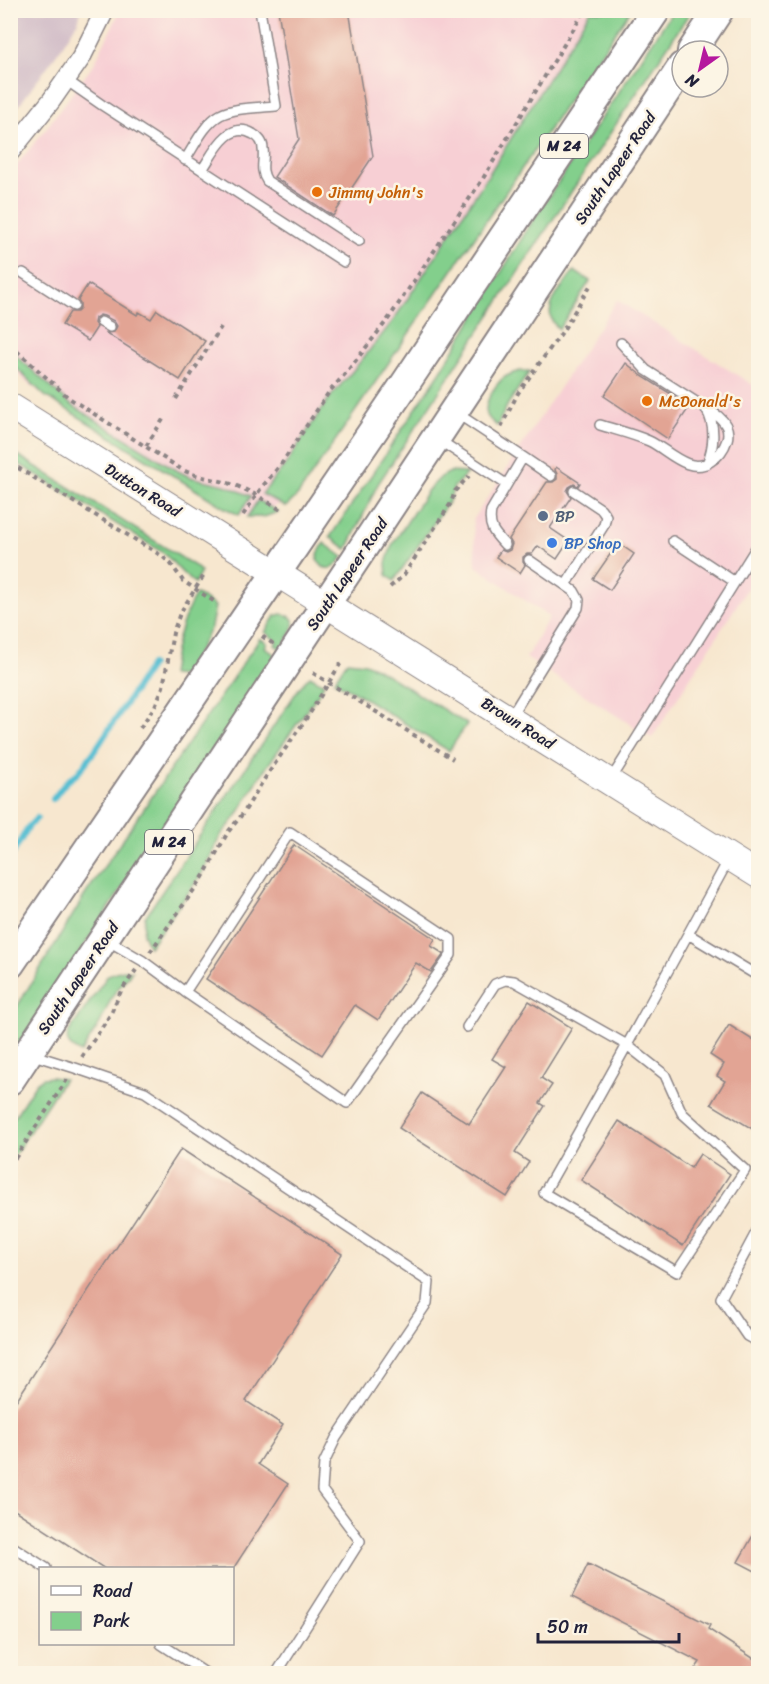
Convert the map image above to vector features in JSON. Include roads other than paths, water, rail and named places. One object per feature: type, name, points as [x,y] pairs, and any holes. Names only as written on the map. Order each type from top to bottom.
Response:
[{"type":"main road","name":"M 24","points":[[10,964],[656,10]]},
{"type":"main road","points":[[701,39],[719,10]]},
{"type":"main road","name":"South Lapeer Road","points":[[10,1080],[670,85]]},
{"type":"main road","name":"Dutton Road","points":[[10,406],[276,573]]},
{"type":"main road","name":"Brown Road","points":[[276,573],[759,875]]},
{"type":"street","points":[[10,152],[81,58],[105,10]]},
{"type":"lane","points":[[185,160],[207,127],[219,116],[234,111],[276,106],[260,10]]},
{"type":"lane","points":[[66,80],[344,262]]},
{"type":"lane","points":[[202,170],[226,136],[239,130],[254,134],[260,140],[263,148],[262,170],[267,181],[358,241]]},
{"type":"lane","points":[[23,273],[74,306]]},
{"type":"lane","points":[[101,322],[110,327]]},
{"type":"lane","points":[[600,425],[650,441],[683,463],[695,465],[707,464],[718,456],[728,437],[728,429],[724,421],[703,405],[646,370],[621,343]]},
{"type":"lane","points":[[703,405],[711,421],[713,445],[707,464]]},
{"type":"lane","points":[[454,411],[551,476]]},
{"type":"lane","points":[[437,439],[506,484]]},
{"type":"lane","points":[[505,545],[489,521],[491,511],[523,457]]},
{"type":"lane","points":[[566,585],[604,525],[606,516],[601,509],[574,491]]},
{"type":"lane","points":[[673,541],[735,582]]},
{"type":"lane","points":[[610,781],[759,545]]},
{"type":"lane","points":[[510,718],[578,608],[579,600],[574,591],[529,560]]},
{"type":"lane","points":[[105,938],[143,961],[185,992],[347,1103],[451,955],[451,939],[290,832],[185,992]]},
{"type":"lane","points":[[467,1027],[495,984],[505,980],[514,981],[627,1045],[666,1075],[682,1113],[745,1170],[677,1272],[544,1193],[627,1045],[730,857]]},
{"type":"lane","points":[[688,934],[759,976]]},
{"type":"lane","points":[[28,1053],[145,1092],[429,1282],[427,1303],[336,1438],[324,1463],[322,1490],[360,1541],[276,1674]]},
{"type":"lane","points":[[759,1229],[721,1298],[747,1336],[759,1342]]},
{"type":"lane","points":[[10,1545],[43,1567]]},
{"type":"lane","points":[[163,1645],[207,1674]]},
{"type":"waterway","points":[[53,799],[66,782],[78,773],[96,749],[151,665]]},
{"type":"waterway","points":[[10,858],[29,826],[37,818]]},
{"type":"place","name":"Jimmy John's","points":[[317,192]]},
{"type":"place","name":"McDonald's","points":[[647,401]]},
{"type":"place","name":"BP","points":[[543,516]]},
{"type":"place","name":"BP Shop","points":[[552,543]]}]
